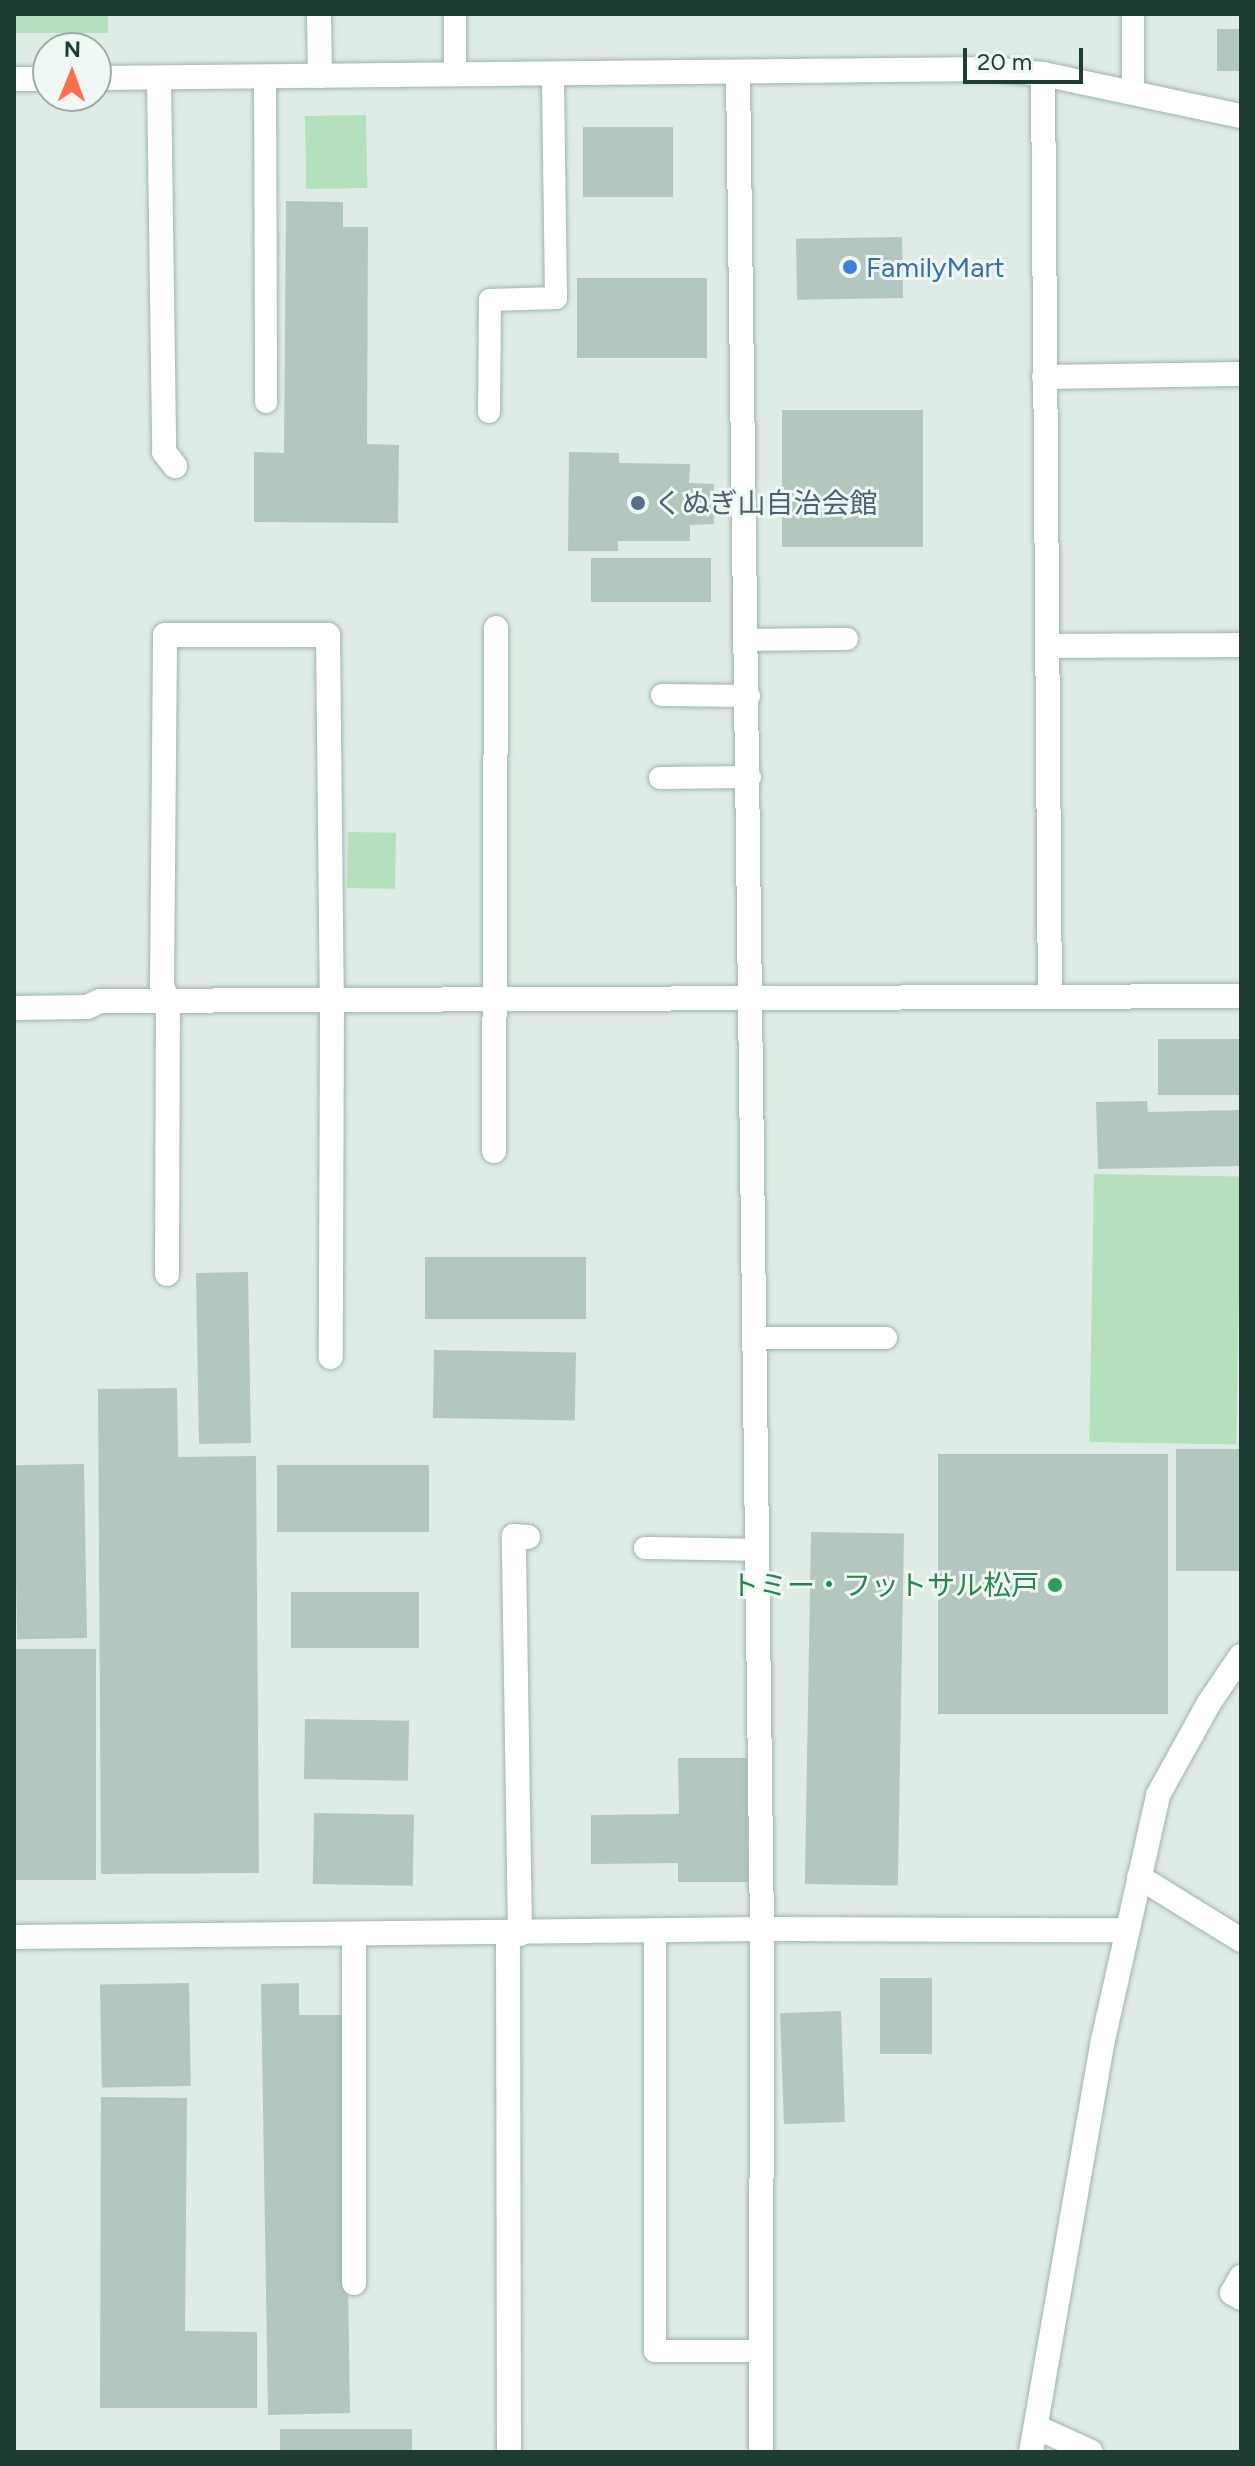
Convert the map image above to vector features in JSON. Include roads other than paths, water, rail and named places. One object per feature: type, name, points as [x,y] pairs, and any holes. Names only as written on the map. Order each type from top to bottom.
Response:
[{"type":"street","points":[[319,14],[320,76]]},
{"type":"street","points":[[112,78],[991,69],[1043,74],[1241,116]]},
{"type":"street","points":[[738,72],[753,1000],[755,1550],[762,1929],[761,2452]]},
{"type":"street","points":[[1043,74],[1050,996]]},
{"type":"street","points":[[159,78],[164,452],[175,466]]},
{"type":"street","points":[[1044,377],[1241,374]]},
{"type":"street","points":[[494,1151],[496,628]]},
{"type":"street","points":[[167,1274],[168,1001],[162,985],[165,635],[328,635],[332,1000],[331,1357]]},
{"type":"street","points":[[1047,646],[1241,645]]},
{"type":"street","points":[[14,1008],[87,1007],[100,1001],[496,1002],[1241,996]]},
{"type":"street","points":[[509,2452],[514,1536],[528,1537]]},
{"type":"street","points":[[1031,2452],[1126,1930],[1158,1795],[1209,1703],[1241,1656]]},
{"type":"street","points":[[1139,1877],[1241,1940]]},
{"type":"street","points":[[14,1937],[762,1929],[1126,1930]]},
{"type":"street","points":[[354,1935],[354,2283]]},
{"type":"street","points":[[1241,2277],[1232,2293],[1241,2298]]},
{"type":"street","points":[[1036,2427],[1091,2452]]},
{"type":"lane","points":[[455,14],[455,75]]},
{"type":"lane","points":[[1133,14],[1133,92]]},
{"type":"lane","points":[[489,412],[490,300],[556,298],[553,74]]},
{"type":"lane","points":[[265,76],[266,402]]},
{"type":"lane","points":[[748,640],[847,639]]},
{"type":"lane","points":[[662,695],[749,696]]},
{"type":"lane","points":[[660,778],[750,777]]},
{"type":"lane","points":[[753,1338],[886,1338]]},
{"type":"lane","points":[[645,1548],[755,1550]]},
{"type":"lane","points":[[655,1932],[655,2351],[759,2351]]},
{"type":"place","name":"FamilyMart","points":[[850,267]]},
{"type":"place","name":"くぬぎ山自治会館","points":[[638,503]]},
{"type":"place","name":"トミー・フットサル松戸","points":[[1055,1585]]}]
